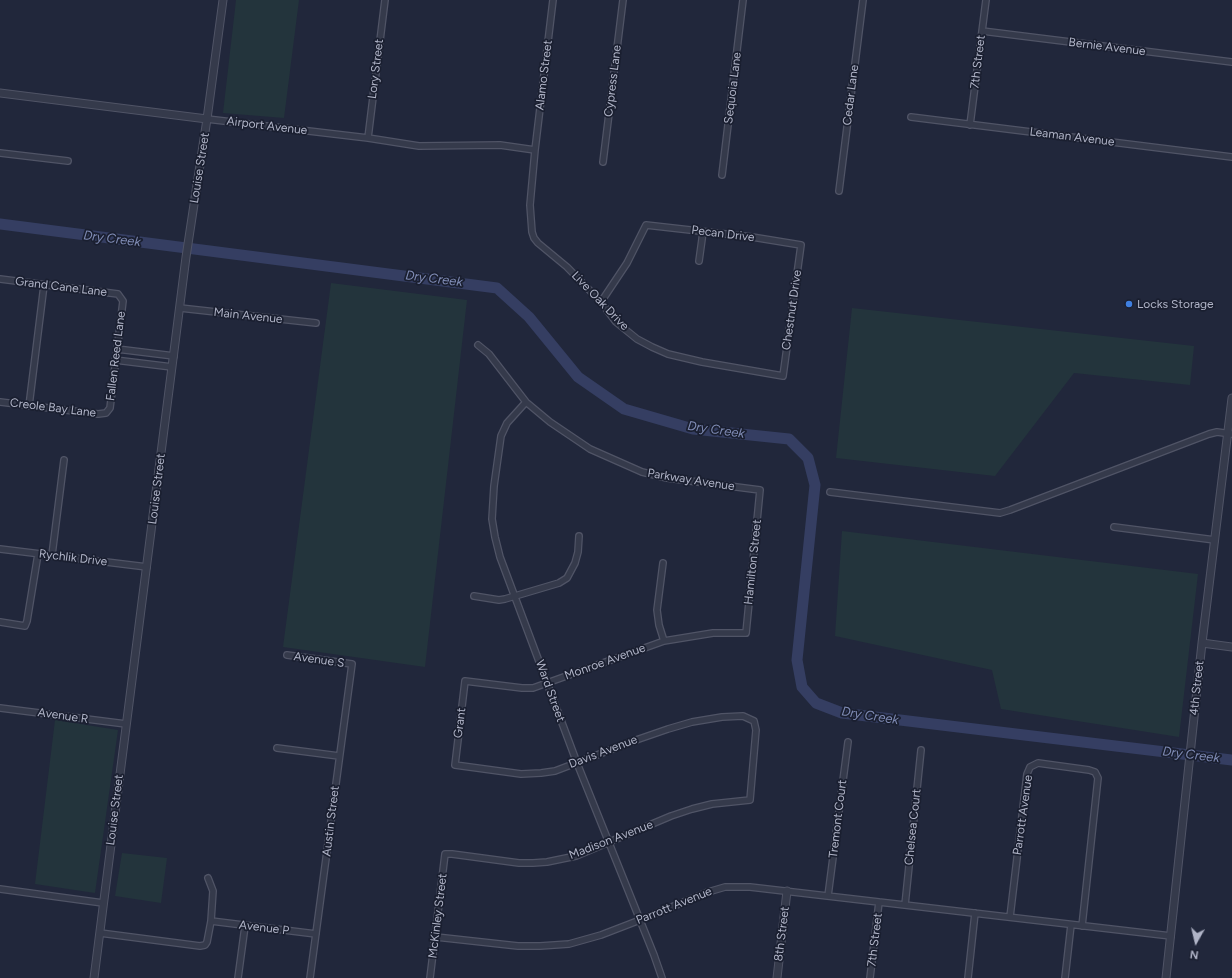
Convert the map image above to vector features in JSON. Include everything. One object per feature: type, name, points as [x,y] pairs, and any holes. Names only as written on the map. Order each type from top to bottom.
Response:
[{"type":"street","name":"Louise Street","points":[[94,978],[186,257],[223,0]]},
{"type":"street","name":"Lory Street","points":[[368,138],[385,0]]},
{"type":"street","name":"Alamo Street","points":[[535,150],[553,0]]},
{"type":"street","name":"Cypress Lane","points":[[603,162],[623,0]]},
{"type":"street","name":"Sequoia Lane","points":[[722,175],[743,0]]},
{"type":"street","name":"Cedar Lane","points":[[839,191],[863,0]]},
{"type":"street","name":"7th Street","points":[[970,125],[986,0]]},
{"type":"street","name":"Bernie Avenue","points":[[982,31],[1232,62]]},
{"type":"street","name":"Airport Avenue","points":[[0,93],[368,138],[419,146],[500,145],[535,150]]},
{"type":"street","name":"Leaman Avenue","points":[[911,117],[1232,157]]},
{"type":"street","name":"Live Oak Drive","points":[[535,150],[530,205],[532,232],[534,238],[567,267],[601,302],[616,322],[637,338],[668,354],[702,362],[783,376]]},
{"type":"street","points":[[0,152],[68,161]]},
{"type":"street","name":"Pecan Drive","points":[[601,302],[627,263],[646,225],[752,237],[801,245]]},
{"type":"street","points":[[699,261],[703,232]]},
{"type":"street","name":"Chestnut Drive","points":[[783,376],[801,245]]},
{"type":"street","name":"Grand Cane Lane","points":[[0,279],[118,294],[121,297]]},
{"type":"street","points":[[29,406],[44,285]]},
{"type":"street","name":"Fallen Reed Lane","points":[[106,414],[110,408],[123,300],[121,297]]},
{"type":"street","name":"Main Avenue","points":[[180,308],[316,323]]},
{"type":"street","name":"Parkway Avenue","points":[[478,345],[489,354],[526,402],[550,422],[590,449],[642,472],[679,480],[760,490]]},
{"type":"street","points":[[117,349],[174,356]]},
{"type":"street","points":[[116,360],[172,367]]},
{"type":"street","name":"4th Street","points":[[1166,978],[1202,643],[1230,434],[1232,398]]},
{"type":"street","name":"Creole Bay Lane","points":[[0,402],[106,414]]},
{"type":"street","name":"Ward Street","points":[[526,402],[507,423],[501,436],[494,486],[492,519],[495,538],[500,557],[577,763],[662,978]]},
{"type":"street","points":[[830,492],[1000,513],[1018,508],[1209,434],[1217,432],[1230,434]]},
{"type":"street","points":[[52,555],[64,460]]},
{"type":"street","name":"Hamilton Street","points":[[746,633],[760,490]]},
{"type":"street","points":[[1114,527],[1215,540]]},
{"type":"street","points":[[474,596],[499,600],[515,597],[559,583],[567,578],[575,562],[578,552],[579,536]]},
{"type":"street","name":"Rychlik Drive","points":[[0,549],[147,567]]},
{"type":"street","points":[[0,622],[25,626],[38,554]]},
{"type":"street","points":[[663,563],[657,610],[659,625],[664,641]]},
{"type":"street","name":"Monroe Avenue","points":[[466,681],[533,688],[664,641],[713,633],[746,633]]},
{"type":"street","points":[[1202,643],[1232,647]]},
{"type":"street","name":"Avenue S","points":[[287,655],[352,664]]},
{"type":"street","name":"Austin Street","points":[[310,978],[352,664]]},
{"type":"street","name":"Grant","points":[[455,765],[466,681]]},
{"type":"street","name":"Avenue R","points":[[0,708],[126,724]]},
{"type":"street","name":"Davis Avenue","points":[[455,765],[521,774],[555,771],[654,734],[692,722],[722,717],[743,716],[750,718],[754,722],[756,730],[750,800]]},
{"type":"street","name":"Tremont Court","points":[[828,896],[848,742]]},
{"type":"street","points":[[277,748],[339,756]]},
{"type":"street","name":"Chelsea Court","points":[[905,905],[922,750]]},
{"type":"street","name":"Parrott Avenue","points":[[1010,917],[1027,774],[1030,767],[1038,763],[1089,770],[1095,772],[1098,778],[1082,926]]},
{"type":"street","name":"Madison Avenue","points":[[445,854],[519,863],[533,863],[576,856],[671,816],[692,809],[712,804],[750,800]]},
{"type":"street","name":"McKinley Street","points":[[430,978],[445,854]]},
{"type":"street","points":[[100,932],[200,946],[205,945],[207,942],[211,921],[214,891],[208,878]]},
{"type":"street","name":"Parrott Avenue","points":[[436,936],[518,946],[569,944],[601,936],[708,892],[725,887],[750,886],[1171,936]]},
{"type":"street","points":[[0,889],[103,903]]},
{"type":"street","name":"8th Street","points":[[777,978],[787,891]]},
{"type":"street","name":"7th Street","points":[[870,978],[880,902]]},
{"type":"street","points":[[968,978],[975,913]]},
{"type":"street","name":"Avenue P","points":[[211,921],[316,934]]},
{"type":"street","points":[[1065,978],[1071,924]]},
{"type":"street","points":[[238,978],[245,926]]},
{"type":"shaded area","points":[[236,0],[299,0],[284,118],[223,113]]},
{"type":"shaded area","points":[[331,283],[467,300],[425,667],[283,647]]},
{"type":"shaded area","points":[[852,308],[1194,346],[1190,385],[1074,373],[995,476],[836,458]]},
{"type":"shaded area","points":[[842,531],[1198,574],[1179,737],[1001,709],[992,670],[835,636]]},
{"type":"shaded area","points":[[55,720],[118,730],[95,893],[35,884]]},
{"type":"shaded area","points":[[122,853],[167,858],[161,903],[115,896]]},
{"type":"waterway","name":"Dry Creek","points":[[0,224],[497,288],[529,317],[578,377],[624,409],[693,429],[789,439],[808,458],[815,485],[797,660],[802,687],[816,703],[842,713],[1232,760]]},
{"type":"place","name":"Locks Storage","points":[[1129,304]]}]
